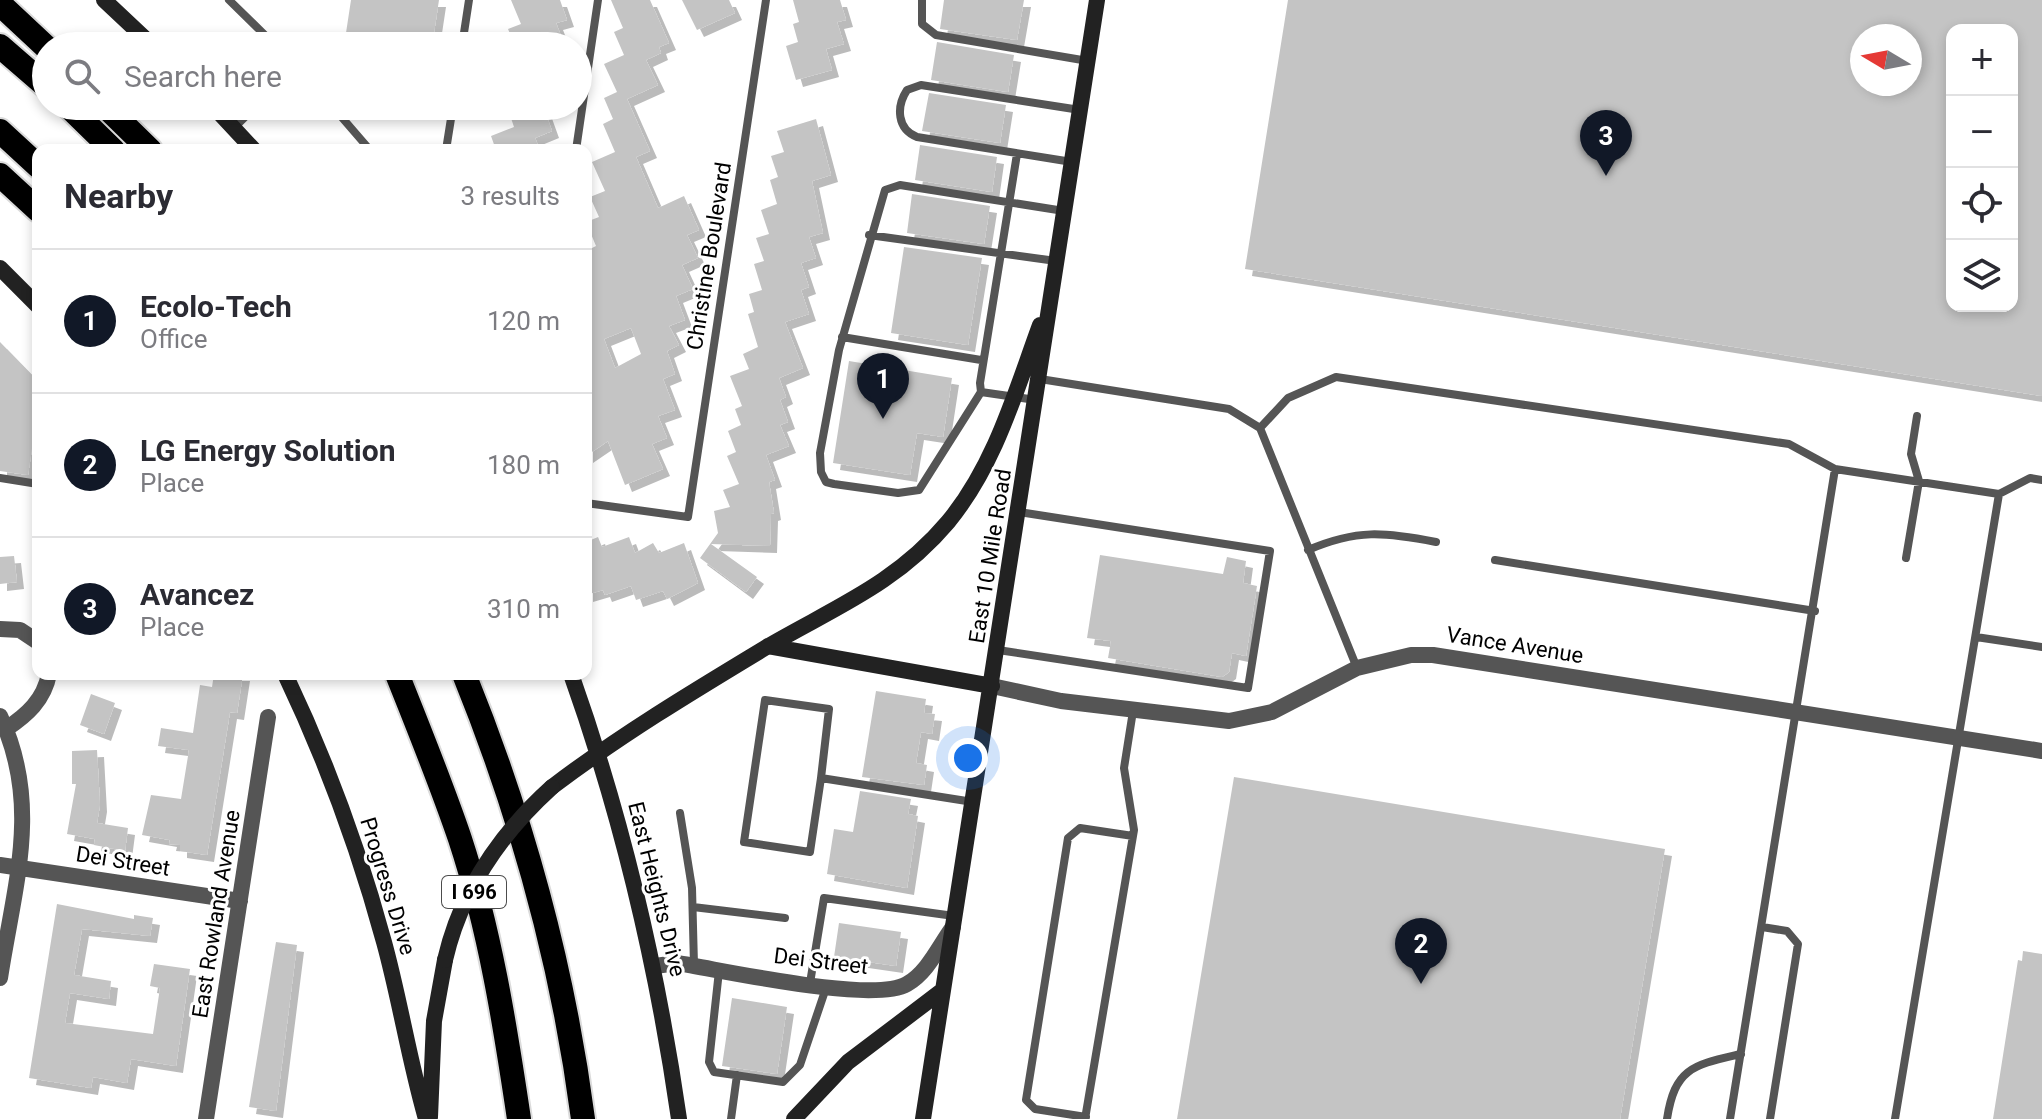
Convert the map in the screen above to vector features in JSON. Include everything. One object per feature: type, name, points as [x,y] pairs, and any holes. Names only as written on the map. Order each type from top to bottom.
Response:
[{"type":"highway","points":[[0,4],[32,34]]},
{"type":"highway","points":[[0,46],[32,74]]},
{"type":"highway","points":[[82,120],[107,144]]},
{"type":"highway","points":[[119,120],[144,144]]},
{"type":"highway","points":[[0,131],[32,160]]},
{"type":"highway","points":[[0,175],[32,204]]},
{"type":"highway","name":"I 696","points":[[399,680],[460,841],[482,919],[505,1023],[519,1119]]},
{"type":"highway","name":"I 696","points":[[466,680],[525,844],[560,982],[583,1119]]},
{"type":"main road","points":[[104,0],[138,32]]},
{"type":"main road","name":"East 10 Mile Road","points":[[923,1119],[1097,0]]},
{"type":"main road","points":[[226,120],[249,144]]},
{"type":"main road","points":[[0,268],[32,300]]},
{"type":"main road","points":[[428,1119],[434,1021],[454,927],[479,873],[513,826],[552,787],[599,751],[768,646],[859,599],[927,544],[975,484],[998,441],[1050,298]]},
{"type":"main road","points":[[768,646],[992,686]]},
{"type":"main road","name":"Progress Drive","points":[[288,680],[312,731],[356,846],[385,944],[408,1057],[428,1119]]},
{"type":"main road","name":"East Heights Drive","points":[[573,680],[599,751],[632,867],[655,966],[679,1119]]},
{"type":"main road","points":[[794,1119],[848,1062],[943,990]]},
{"type":"street","points":[[0,629],[20,630],[32,638]]},
{"type":"street","name":"Vance Avenue","points":[[992,686],[1025,695],[1207,721],[1248,718],[1272,712],[1357,668],[1411,655],[1451,657],[2042,751]]},
{"type":"street","points":[[0,978],[17,867],[23,793],[18,762],[3,723],[34,707],[47,680]]},
{"type":"street","name":"East Rowland Avenue","points":[[206,1119],[268,717]]},
{"type":"street","name":"Dei Street","points":[[0,865],[240,901]]},
{"type":"street","name":"Dei Street","points":[[655,966],[694,966],[819,985],[897,989],[920,975],[954,922]]},
{"type":"lane","points":[[229,0],[262,32]]},
{"type":"lane","points":[[464,32],[469,0]]},
{"type":"lane","points":[[592,41],[598,0]]},
{"type":"lane","name":"Christine Boulevard","points":[[592,504],[688,517],[766,0]]},
{"type":"lane","points":[[922,0],[922,24],[936,35],[1088,61]]},
{"type":"lane","points":[[1072,162],[911,135],[901,124],[902,97],[912,86],[921,85],[1080,110]]},
{"type":"lane","points":[[234,128],[242,120]]},
{"type":"lane","points":[[344,120],[365,144]]},
{"type":"lane","points":[[447,144],[451,120]]},
{"type":"lane","points":[[577,144],[580,120]]},
{"type":"lane","points":[[1017,154],[1008,202],[981,360],[981,392],[919,490],[898,493],[826,482],[821,472],[820,453],[842,337],[881,197],[892,186],[1008,202],[1064,211]]},
{"type":"lane","points":[[869,235],[1056,261]]},
{"type":"lane","points":[[842,337],[981,360]]},
{"type":"lane","points":[[1260,428],[1288,398],[1336,377],[1789,444],[1835,469],[1999,494],[2030,478],[2042,480]]},
{"type":"lane","points":[[1040,379],[1229,409],[1260,428],[1357,668]]},
{"type":"lane","points":[[981,392],[1037,400]]},
{"type":"lane","points":[[1906,558],[1919,481],[1911,454],[1917,416]]},
{"type":"lane","points":[[1730,1119],[1815,611],[1835,469]]},
{"type":"lane","points":[[0,478],[32,483]]},
{"type":"lane","points":[[1895,1119],[1999,494]]},
{"type":"lane","points":[[998,650],[1248,688],[1270,551],[1019,512]]},
{"type":"lane","points":[[1308,550],[1342,536],[1361,533],[1392,533],[1436,542]]},
{"type":"lane","points":[[1495,560],[1815,611]]},
{"type":"lane","points":[[1976,637],[2042,647]]},
{"type":"lane","points":[[765,700],[829,709],[821,778],[810,852],[744,842],[765,700]]},
{"type":"lane","points":[[1133,711],[1124,768],[1133,836],[1085,1118],[1035,1109],[1026,1100],[1068,838],[1080,828],[1133,836]]},
{"type":"lane","points":[[821,778],[974,802]]},
{"type":"lane","points":[[680,813],[693,907],[694,966]]},
{"type":"lane","points":[[719,970],[709,1062],[714,1072],[783,1082],[800,1065],[819,985],[824,898],[954,922]]},
{"type":"lane","points":[[693,907],[785,918]]},
{"type":"lane","points":[[1762,927],[1787,931],[1798,944],[1770,1119]]},
{"type":"lane","points":[[1667,1119],[1676,1082],[1695,1065],[1741,1054]]},
{"type":"lane","points":[[731,1119],[737,1075]]},
{"type":"building","points":[[351,0],[439,0],[434,32],[346,32]]},
{"type":"building","points":[[511,0],[560,0],[567,20],[556,23],[560,32],[509,32],[508,29],[521,24]]},
{"type":"building","points":[[611,0],[650,0],[669,43],[659,47],[661,53],[646,60],[658,85],[627,99],[650,151],[636,157],[658,208],[684,196],[699,230],[687,235],[698,258],[682,265],[693,289],[676,296],[685,320],[669,326],[679,345],[667,351],[675,374],[663,379],[675,410],[658,416],[667,438],[652,444],[663,469],[625,485],[608,441],[592,452],[592,248],[596,246],[592,236],[592,220],[599,217],[592,196],[605,191],[592,162],[615,152],[603,124],[613,119],[604,98],[617,92],[604,64],[624,55],[614,32],[623,28]],"holes":[[[631,328],[641,354],[615,368],[604,339]]]},
{"type":"building","points":[[682,0],[729,0],[735,13],[697,30]]},
{"type":"building","points":[[793,0],[840,0],[846,20],[837,22],[844,44],[826,49],[832,70],[796,80],[786,46],[798,42],[793,24],[799,22]]},
{"type":"building","points":[[944,0],[1024,0],[1017,40],[940,29]]},
{"type":"building","points":[[1288,0],[2042,0],[2042,396],[1245,269]]},
{"type":"building","points":[[937,42],[1014,55],[1008,92],[931,80]]},
{"type":"building","points":[[929,93],[1006,105],[1000,143],[922,131]]},
{"type":"building","points":[[816,119],[831,175],[812,181],[823,233],[809,237],[816,258],[801,263],[809,287],[801,290],[809,314],[785,322],[803,368],[779,378],[786,397],[780,400],[788,422],[780,425],[789,446],[766,455],[775,480],[769,482],[774,513],[771,514],[770,546],[711,544],[757,577],[746,592],[700,558],[718,533],[714,511],[730,507],[723,490],[739,484],[727,456],[736,452],[728,431],[741,425],[735,409],[742,406],[730,376],[749,369],[743,354],[758,347],[748,314],[754,312],[749,294],[762,290],[754,264],[764,261],[756,238],[769,234],[761,210],[777,204],[770,180],[778,177],[771,156],[784,152],[777,131]]},
{"type":"building","points":[[512,120],[548,120],[552,131],[535,138],[538,144],[494,144],[491,136],[514,127]]},
{"type":"building","points":[[920,145],[997,157],[992,192],[915,180]]},
{"type":"building","points":[[912,194],[990,206],[984,244],[907,233]]},
{"type":"building","points":[[904,247],[982,258],[968,345],[891,333]]},
{"type":"building","points":[[0,342],[32,375],[32,449],[28,475],[0,471]]},
{"type":"building","points":[[849,361],[952,378],[943,437],[917,433],[910,475],[833,463]]},
{"type":"building","points":[[598,537],[602,547],[629,537],[635,553],[653,543],[659,553],[684,543],[698,583],[667,599],[663,591],[636,600],[631,586],[605,595],[603,590],[592,593],[592,540]]},
{"type":"building","points":[[1100,555],[1223,574],[1227,557],[1246,561],[1243,583],[1257,586],[1246,656],[1232,653],[1229,672],[1222,677],[1108,658],[1111,641],[1087,638]]},
{"type":"building","points":[[14,556],[17,582],[0,584],[0,557]]},
{"type":"building","points":[[213,680],[242,680],[237,713],[230,712],[207,855],[180,851],[180,845],[169,844],[170,840],[142,835],[151,795],[181,799],[189,750],[158,746],[161,728],[193,733],[200,685],[212,687]]},
{"type":"building","points":[[876,691],[926,699],[924,713],[935,714],[932,734],[921,732],[916,763],[927,765],[924,785],[862,777]]},
{"type":"building","points":[[91,694],[115,703],[104,734],[80,725]]},
{"type":"building","points":[[97,750],[100,805],[97,823],[128,828],[125,851],[94,845],[95,839],[67,834],[76,784],[72,784],[72,751]]},
{"type":"building","points":[[1234,777],[1665,849],[1620,1119],[1177,1119]]},
{"type":"building","points":[[860,791],[911,799],[908,814],[918,816],[907,888],[827,874],[834,829],[853,832]]},
{"type":"building","points":[[57,904],[134,919],[134,915],[153,918],[150,936],[82,929],[74,975],[111,981],[109,999],[70,993],[65,1023],[153,1034],[160,988],[150,986],[154,964],[190,969],[176,1066],[131,1059],[127,1083],[93,1077],[91,1088],[29,1078]]},
{"type":"building","points":[[839,923],[901,932],[896,966],[834,957]]},
{"type":"building","points":[[276,942],[297,945],[276,1111],[249,1107]]},
{"type":"building","points":[[2023,951],[2042,954],[2042,1119],[1993,1119],[2018,960],[2022,961]]},
{"type":"building","points":[[732,998],[787,1007],[777,1074],[722,1066]]},
{"type":"place","name":"Avancez","points":[[1606,176]]},
{"type":"place","name":"Ecolo-Tech","points":[[883,419]]},
{"type":"place","name":"LG Energy Solution","points":[[1421,984]]}]
